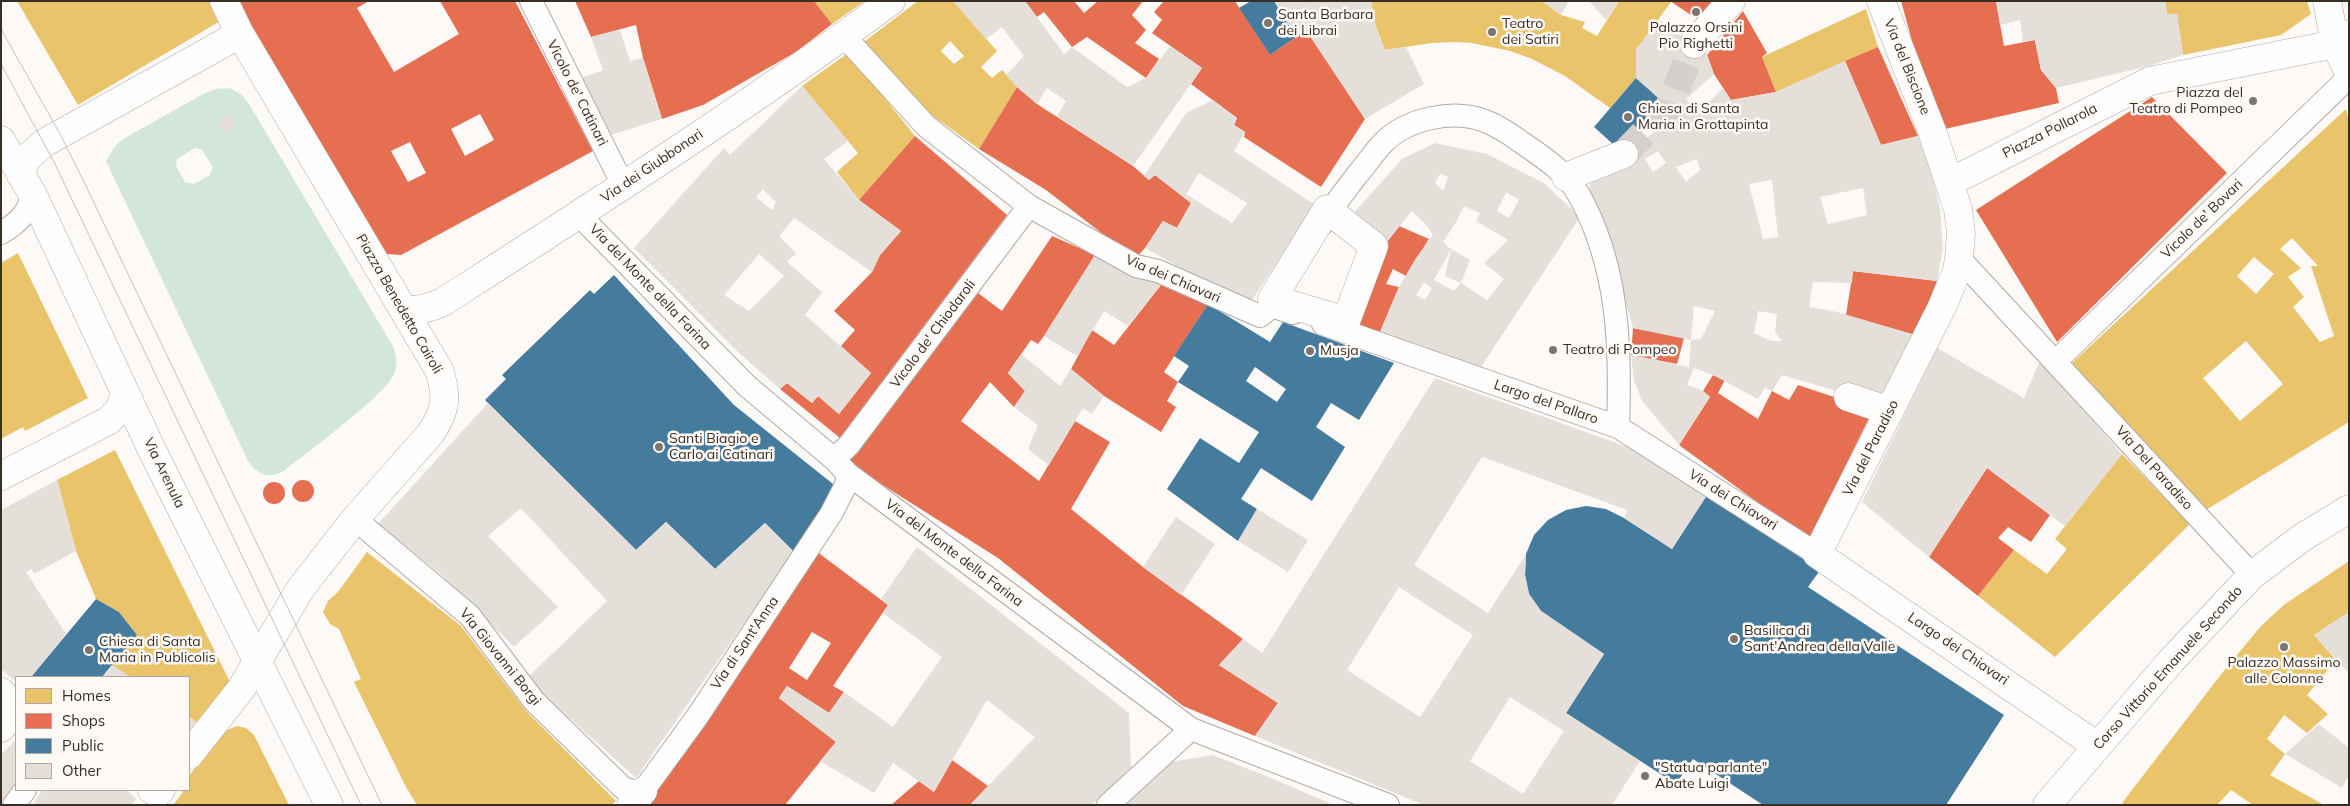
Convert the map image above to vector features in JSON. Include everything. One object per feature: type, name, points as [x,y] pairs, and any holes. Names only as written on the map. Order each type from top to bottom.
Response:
[{"type":"street","name":"Via dei Giubbonari","points":[[404,310],[416,311],[430,308],[443,302],[579,215],[844,36],[891,1]]},
{"type":"street","points":[[1694,44],[1731,1]]},
{"type":"street","points":[[2327,1],[2342,39],[2349,75]]},
{"type":"street","name":"Piazza Benedetto Cairoli","points":[[190,754],[241,689],[301,588],[355,519],[431,433],[440,420],[446,396],[439,370],[240,34],[225,2]]},
{"type":"street","name":"Via del Biscione","points":[[1881,2],[1950,182]]},
{"type":"street","points":[[27,185],[26,159],[44,143],[240,34]]},
{"type":"street","name":"Piazza Pollarola","points":[[1950,182],[2150,81],[2342,39]]},
{"type":"street","name":"Via Arenula","points":[[1,140],[27,185],[126,394],[328,805]]},
{"type":"street","points":[[1566,177],[1624,154]]},
{"type":"street","name":"Via del Paradiso","points":[[1817,554],[1925,342],[1952,283],[1959,258],[1961,233],[1958,209],[1950,182]]},
{"type":"street","points":[[1327,209],[1374,246],[1346,321],[1273,303],[1272,299],[1327,209]]},
{"type":"street","points":[[1,476],[108,421],[119,410],[126,394]]},
{"type":"street","points":[[1848,397],[1890,411]]},
{"type":"street","name":"Corso Vittorio Emanuele Secondo","points":[[2048,805],[2209,618],[2252,575],[2303,537],[2349,508]]},
{"type":"street","name":"Largo dei Chiavari","points":[[1817,554],[2097,746]]},
{"type":"street","points":[[1,692],[15,707]]},
{"type":"street","points":[[1,728],[15,713]]},
{"type":"lane","name":"Vicolo de' Catinari","points":[[531,1],[623,185]]},
{"type":"lane","name":"Via dei Chiavari","points":[[844,36],[926,126],[1029,206],[1136,266],[1158,271],[1260,316],[1273,303]]},
{"type":"lane","name":"Vicolo de' Bovari","points":[[2056,361],[2349,75]]},
{"type":"lane","name":"Largo del Pallaro","points":[[1330,211],[1384,142],[1403,128],[1425,119],[1462,116],[1486,121],[1499,127],[1538,154],[1566,177],[1578,194],[1586,209],[1606,262],[1618,319],[1620,378],[1618,427]]},
{"type":"lane","points":[[1,233],[21,218],[29,208],[27,185]]},
{"type":"lane","name":"Vicolo de' Chiodaroli","points":[[841,467],[849,445],[1029,206]]},
{"type":"lane","name":"Via del Monte della Farina","points":[[579,215],[747,386],[841,467],[1191,729],[1388,805]]},
{"type":"lane","name":"Via Del Paradiso","points":[[1959,258],[2252,575]]},
{"type":"lane","name":"Largo del Pallaro","points":[[1273,303],[1474,377],[1618,427],[1649,447]]},
{"type":"lane","name":"Via dei Chiavari","points":[[1649,447],[1817,554]]},
{"type":"lane","name":"Via di Sant'Anna","points":[[637,798],[696,716],[831,514],[846,485],[841,467]]},
{"type":"lane","name":"Via Giovanni Borgi","points":[[355,519],[470,616],[534,701],[623,788],[636,792],[637,798]]},
{"type":"lane","points":[[1108,805],[1191,729]]},
{"type":"lane","points":[[14,805],[24,791]]},
{"type":"green space","points":[[230,88],[242,95],[249,104],[394,348],[396,358],[394,374],[388,384],[376,396],[284,471],[273,475],[260,473],[248,461],[106,161],[116,145],[125,138],[203,94],[216,89]],"holes":[[[195,148],[202,150],[213,167],[210,175],[194,184],[185,182],[176,166],[177,159]]]},
{"type":"building: Homes","points":[[17,1],[211,1],[222,20],[78,105]]},
{"type":"building: Homes","points":[[814,1],[865,1],[832,24]]},
{"type":"building: Homes","points":[[918,1],[953,1],[997,51],[981,67],[992,78],[1002,70],[1017,87],[979,149],[929,113],[861,44]],"holes":[[[950,41],[964,56],[954,64],[941,51]]]},
{"type":"building: Homes","points":[[1371,1],[1542,1],[1561,15],[1585,22],[1582,28],[1597,36],[1619,1],[1671,2],[1636,50],[1636,78],[1610,108],[1565,76],[1530,58],[1510,51],[1472,43],[1456,42],[1432,43],[1385,50],[1376,27]]},
{"type":"building: Homes","points":[[2165,1],[2307,1],[2311,14],[2281,35],[2183,55],[2177,14],[2167,14]]},
{"type":"building: Homes","points":[[1866,9],[1878,47],[1776,92],[1762,57]]},
{"type":"building: Homes","points":[[848,53],[915,136],[859,200],[837,172],[858,153],[802,86]]},
{"type":"building: Homes","points":[[2346,109],[2349,121],[2349,422],[2206,510],[2072,363]],"holes":[[[2292,238],[2318,266],[2311,266],[2334,336],[2320,342],[2293,307],[2304,297],[2288,277],[2301,268],[2280,249]],[[2254,257],[2274,274],[2256,294],[2237,276]],[[2246,341],[2283,384],[2240,421],[2203,378]]]},
{"type":"building: Homes","points":[[18,253],[88,398],[25,431],[23,427],[1,439],[1,263]]},
{"type":"building: Homes","points":[[115,450],[230,682],[198,723],[190,718],[190,676],[128,676],[112,665],[137,635],[119,612],[96,599],[76,551],[57,480]]},
{"type":"building: Homes","points":[[2122,454],[2190,524],[2055,657],[1978,596],[2014,550],[2047,574],[2067,549],[2055,539]]},
{"type":"building: Homes","points":[[367,552],[461,626],[526,711],[616,801],[611,805],[417,805],[406,787],[354,682],[361,679],[339,629],[330,624],[323,612],[328,601],[338,592]]},
{"type":"building: Homes","points":[[2349,561],[2349,612],[2314,635],[2336,660],[2307,695],[2328,714],[2307,733],[2284,715],[2267,739],[2285,754],[2270,775],[2324,805],[2253,805],[2231,790],[2217,805],[2125,805],[2122,803],[2226,668],[2262,625],[2285,604]]},
{"type":"building: Homes","points":[[237,726],[246,728],[254,735],[289,805],[173,805],[183,792],[182,791],[190,791],[190,775],[219,737],[227,730]]},
{"type":"building: Shops","points":[[369,1],[357,8],[394,72],[459,34],[440,1],[515,1],[593,151],[401,255],[387,254],[237,2]],"holes":[[[480,114],[494,140],[465,156],[451,129]],[[410,142],[426,173],[408,182],[391,151]]]},
{"type":"building: Shops","points":[[575,1],[814,1],[832,24],[796,52],[703,105],[662,119],[643,58],[636,25],[591,37]]},
{"type":"building: Shops","points":[[1025,1],[1074,1],[1084,13],[1098,1],[1143,1],[1132,15],[1146,30],[1135,43],[1159,59],[1146,78],[1087,37],[1072,47],[1044,12],[1037,17]]},
{"type":"building: Shops","points":[[1164,1],[1235,1],[1270,55],[1306,30],[1365,119],[1321,187],[1244,137],[1245,132],[1234,125],[1237,118],[1191,84],[1202,68],[1152,33],[1162,20],[1154,12]]},
{"type":"building: Shops","name":"Palazzo Orsini Pio Righetti","points":[[1670,1],[1714,1],[1700,21]]},
{"type":"building: Shops","points":[[1901,1],[1996,1],[2004,46],[2035,40],[2041,70],[2056,88],[2059,103],[1945,129],[1912,41]]},
{"type":"building: Shops","points":[[1743,11],[1767,53],[1762,57],[1776,92],[1731,100],[1714,74],[1707,55]]},
{"type":"building: Shops","points":[[1878,47],[1918,136],[1881,145],[1845,61]]},
{"type":"building: Shops","points":[[1017,87],[1037,104],[1133,166],[1149,180],[1155,175],[1191,203],[1177,228],[1163,221],[1145,248],[1135,259],[1046,190],[979,149]]},
{"type":"building: Shops","points":[[2152,97],[2227,173],[2057,342],[1976,210]]},
{"type":"building: Shops","points":[[915,136],[1007,215],[840,438],[780,389],[787,383],[812,403],[818,396],[839,414],[871,373],[841,346],[855,330],[834,311],[872,272],[880,255],[901,231],[859,200]]},
{"type":"building: Shops","points":[[1399,226],[1429,239],[1406,276],[1393,269],[1386,284],[1399,287],[1380,332],[1346,321],[1376,239],[1387,242]]},
{"type":"building: Shops","points":[[1052,236],[1095,255],[1044,336],[1038,344],[1031,340],[1008,373],[1025,391],[1014,407],[990,382],[961,421],[1039,481],[1075,421],[1110,442],[1071,509],[1143,567],[1243,639],[1219,665],[1278,703],[1255,736],[1183,706],[998,558],[848,463],[978,293],[1002,311]]},
{"type":"building: Shops","points":[[1853,271],[1937,281],[1915,335],[1846,315]]},
{"type":"building: Shops","points":[[1161,285],[1208,304],[1164,372],[1178,382],[1167,401],[1176,407],[1161,432],[1104,396],[1071,369],[1092,330],[1114,345]]},
{"type":"building: Shops","points":[[1633,328],[1684,338],[1677,364],[1631,355]]},
{"type":"building: Shops","points":[[1713,375],[1725,380],[1718,393],[1758,419],[1772,391],[1789,400],[1798,385],[1873,410],[1809,540],[1679,445],[1710,397],[1703,391]]},
{"type":"building: Shops","points":[[1987,468],[2050,515],[2031,542],[2008,527],[1998,538],[2014,550],[1978,596],[1929,557]]},
{"type":"building: Shops","points":[[303,480],[311,483],[314,491],[311,499],[303,502],[295,499],[292,491],[295,483]]},
{"type":"building: Shops","points":[[274,482],[282,485],[285,493],[282,501],[274,504],[266,501],[263,493],[266,485]]},
{"type":"building: Shops","points":[[816,551],[888,605],[833,686],[844,692],[829,713],[787,686],[779,698],[836,742],[785,805],[644,805],[707,721]],"holes":[[[812,632],[831,643],[807,680],[789,668]]]},
{"type":"building: Shops","points":[[952,760],[988,786],[970,805],[891,805],[919,781],[934,792]]},
{"type":"building: Public","name":"Santa Barbara dei Librai","points":[[1251,1],[1274,1],[1296,37],[1270,55],[1239,8]]},
{"type":"building: Public","name":"Chiesa di Santa Maria in Grottapinta","points":[[1636,78],[1666,104],[1623,153],[1594,127]]},
{"type":"building: Public","name":"Santi Biagio e Carlo ai Catinari","points":[[614,275],[734,405],[838,488],[794,552],[765,523],[715,569],[666,522],[636,550],[485,400],[506,379],[502,375],[590,290],[594,294]]},
{"type":"building: Public","points":[[1208,304],[1270,342],[1283,322],[1394,363],[1359,420],[1331,403],[1316,427],[1345,447],[1312,501],[1261,468],[1241,499],[1257,509],[1238,541],[1167,489],[1200,438],[1239,463],[1259,432],[1178,382],[1189,366],[1174,356]],"holes":[[[1255,367],[1286,389],[1277,402],[1246,381]]]},
{"type":"building: Public","name":"Basilica di Sant'Andrea della Valle","points":[[1709,492],[1823,566],[1808,587],[2004,715],[1946,805],[1763,805],[1693,759],[1676,784],[1566,713],[1604,654],[1541,611],[1529,594],[1525,575],[1526,554],[1534,535],[1548,520],[1566,510],[1586,506],[1606,509],[1624,518],[1672,549]]},
{"type":"building: Public","name":"Chiesa di Santa Maria in Publicolis","points":[[96,599],[119,612],[137,635],[103,676],[32,676]]},
{"type":"building: Other","points":[[953,1],[1025,1],[1064,54],[1072,47],[1127,87],[1146,78],[1170,46],[1202,68],[1133,166],[1057,116],[1066,101],[1047,88],[1037,104],[1017,87],[1006,75],[1024,56],[1002,27],[986,39]]},
{"type":"building: Other","points":[[1274,1],[1368,1],[1371,3],[1376,27],[1385,50],[1406,47],[1424,84],[1365,119],[1306,30],[1296,37]]},
{"type":"building: Other","points":[[1542,1],[1569,1],[1561,15]]},
{"type":"building: Other","points":[[1589,1],[1619,1],[1606,20]]},
{"type":"building: Other","points":[[1996,1],[2165,1],[2167,14],[2177,14],[2183,55],[2149,66],[2056,88],[2041,70],[2035,40],[2023,42],[2020,20],[2000,25]]},
{"type":"building: Other","points":[[1658,19],[1707,55],[1714,74],[1686,99],[1699,113],[1723,88],[1731,100],[1776,92],[1845,61],[1881,145],[1918,136],[1932,174],[1940,209],[1943,249],[1937,281],[1853,271],[1852,283],[1813,282],[1809,307],[1837,312],[1915,335],[1877,403],[1782,375],[1772,391],[1765,388],[1758,399],[1713,375],[1694,368],[1687,385],[1703,391],[1710,397],[1679,445],[1642,401],[1634,381],[1631,355],[1689,367],[1691,340],[1633,328],[1604,224],[1592,198],[1589,185],[1676,114],[1636,78],[1636,50]],"holes":[[[1658,151],[1666,163],[1653,172],[1645,159]],[[1697,159],[1700,170],[1686,182],[1676,167]],[[1772,180],[1778,237],[1763,239],[1749,184]],[[1863,188],[1867,215],[1828,224],[1820,197]],[[1694,306],[1715,311],[1701,339],[1691,340]],[[1758,311],[1777,314],[1775,332],[1782,341],[1771,341],[1754,333]]]},
{"type":"building: Other","points":[[620,30],[630,61],[643,58],[662,119],[608,136],[578,79],[603,70],[591,37]]},
{"type":"building: Other","points":[[802,86],[848,141],[824,159],[859,200],[901,231],[880,255],[872,272],[794,218],[779,236],[796,253],[787,262],[822,292],[805,315],[871,373],[839,414],[818,396],[812,403],[787,383],[780,389],[740,354],[634,248],[724,148],[730,155]],"holes":[[[763,189],[776,202],[772,210],[756,197]],[[759,254],[784,276],[749,311],[724,295]]]},
{"type":"building: Other","points":[[1213,100],[1237,118],[1234,125],[1245,132],[1234,151],[1315,205],[1248,306],[1145,248],[1163,221],[1177,228],[1191,203],[1155,175],[1149,180],[1144,176],[1186,113]],"holes":[[[1199,173],[1247,203],[1232,223],[1186,194]]]},
{"type":"building: Other","points":[[231,116],[236,123],[232,132],[224,133],[217,125],[222,117]]},
{"type":"building: Other","points":[[1435,143],[1487,154],[1544,183],[1580,217],[1481,367],[1380,332],[1399,287],[1416,258],[1433,235],[1428,227],[1412,211],[1387,242],[1345,223],[1402,159]],"holes":[[[1440,174],[1448,177],[1443,191],[1435,183]],[[1506,192],[1519,200],[1509,218],[1497,211]],[[1464,206],[1480,213],[1476,221],[1508,240],[1484,263],[1504,279],[1487,300],[1461,283],[1454,291],[1434,280],[1451,249],[1443,242]],[[1424,282],[1432,288],[1425,300],[1416,295]]]},
{"type":"building: Other","points":[[1451,249],[1470,260],[1461,283],[1445,276]]},
{"type":"building: Other","points":[[1095,255],[1161,285],[1128,326],[1104,311],[1077,356],[1044,336]]},
{"type":"building: Other","points":[[1937,348],[2024,398],[2039,363],[2049,371],[2122,454],[2065,526],[1987,468],[1929,557],[1862,502]]},
{"type":"building: Other","points":[[1021,354],[1060,386],[1071,369],[1104,396],[1092,414],[1083,408],[1049,465],[1028,449],[1038,425],[1014,407],[1025,391],[1008,373]]},
{"type":"building: Other","points":[[1435,378],[1650,455],[1709,492],[1672,549],[1624,518],[1627,510],[1482,457],[1414,565],[1488,613],[1526,554],[1525,575],[1529,594],[1541,611],[1604,654],[1566,713],[1640,761],[1612,805],[1424,805],[1255,736],[1278,703],[1219,665],[1243,639],[1262,653]],"holes":[[[1399,587],[1473,635],[1420,717],[1347,670]],[[1510,697],[1564,731],[1523,794],[1470,761]]]},
{"type":"building: Other","points":[[488,403],[636,550],[666,522],[715,569],[765,523],[794,552],[636,778],[526,679],[607,601],[521,508],[488,536],[558,607],[514,647],[442,575],[378,524]]},
{"type":"building: Other","points":[[57,480],[76,551],[34,574],[32,569],[26,572],[66,634],[32,676],[15,676],[15,681],[1,669],[1,510]]},
{"type":"building: Other","points":[[1257,509],[1308,540],[1288,572],[1238,541]]},
{"type":"building: Other","points":[[1176,517],[1215,544],[1181,595],[1143,567]]},
{"type":"building: Other","points":[[917,547],[1129,713],[1131,768],[1092,805],[970,805],[1035,737],[987,700],[934,792],[893,763],[874,793],[820,761],[836,742],[779,698],[787,686],[829,713],[844,692],[893,727],[942,657],[883,613],[888,605],[881,599]]},
{"type":"building: Other","name":"Palazzo Massimo alle Colonne","points":[[2349,612],[2349,673],[2314,635]]},
{"type":"building: Other","points":[[112,665],[128,676],[103,676]]},
{"type":"building: Other","points":[[190,718],[198,723],[190,734]]},
{"type":"building: Other","points":[[2319,724],[2349,748],[2349,775],[2342,788],[2285,754]]},
{"type":"building: Other","points":[[15,741],[15,786],[1,805],[1,754]]},
{"type":"building: Other","points":[[1212,755],[1334,805],[1120,805],[1171,762]]},
{"type":"building: Other","points":[[41,791],[128,791],[136,799],[132,805],[33,805]]},
{"type":"tunnel","points":[[1624,154],[1669,107],[1694,44]]},
{"type":"tram line","points":[[1,29],[60,134],[84,182],[382,805]]},
{"type":"tram line","points":[[1,64],[55,164],[361,805]]},
{"type":"place","name":"Palazzo Orsini Pio Righetti","points":[[1696,12]]},
{"type":"place","name":"Santa Barbara dei Librai","points":[[1268,23]]},
{"type":"place","name":"Teatro dei Satiri","points":[[1492,32]]},
{"type":"place","name":"Piazza del Teatro di Pompeo","points":[[2253,101]]},
{"type":"place","name":"Chiesa di Santa Maria in Grottapinta","points":[[1628,117]]},
{"type":"place","name":"Teatro di Pompeo","points":[[1553,350]]},
{"type":"place","name":"Musja","points":[[1310,351]]},
{"type":"place","name":"Santi Biagio e Carlo ai Catinari","points":[[659,447]]},
{"type":"place","name":"Basilica di Sant'Andrea della Valle","points":[[1734,639]]},
{"type":"place","name":"Palazzo Massimo alle Colonne","points":[[2284,647]]},
{"type":"place","name":"Chiesa di Santa Maria in Publicolis","points":[[89,650]]},
{"type":"place","name":"\"Statua parlante\" Abate Luigi","points":[[1645,776]]}]
